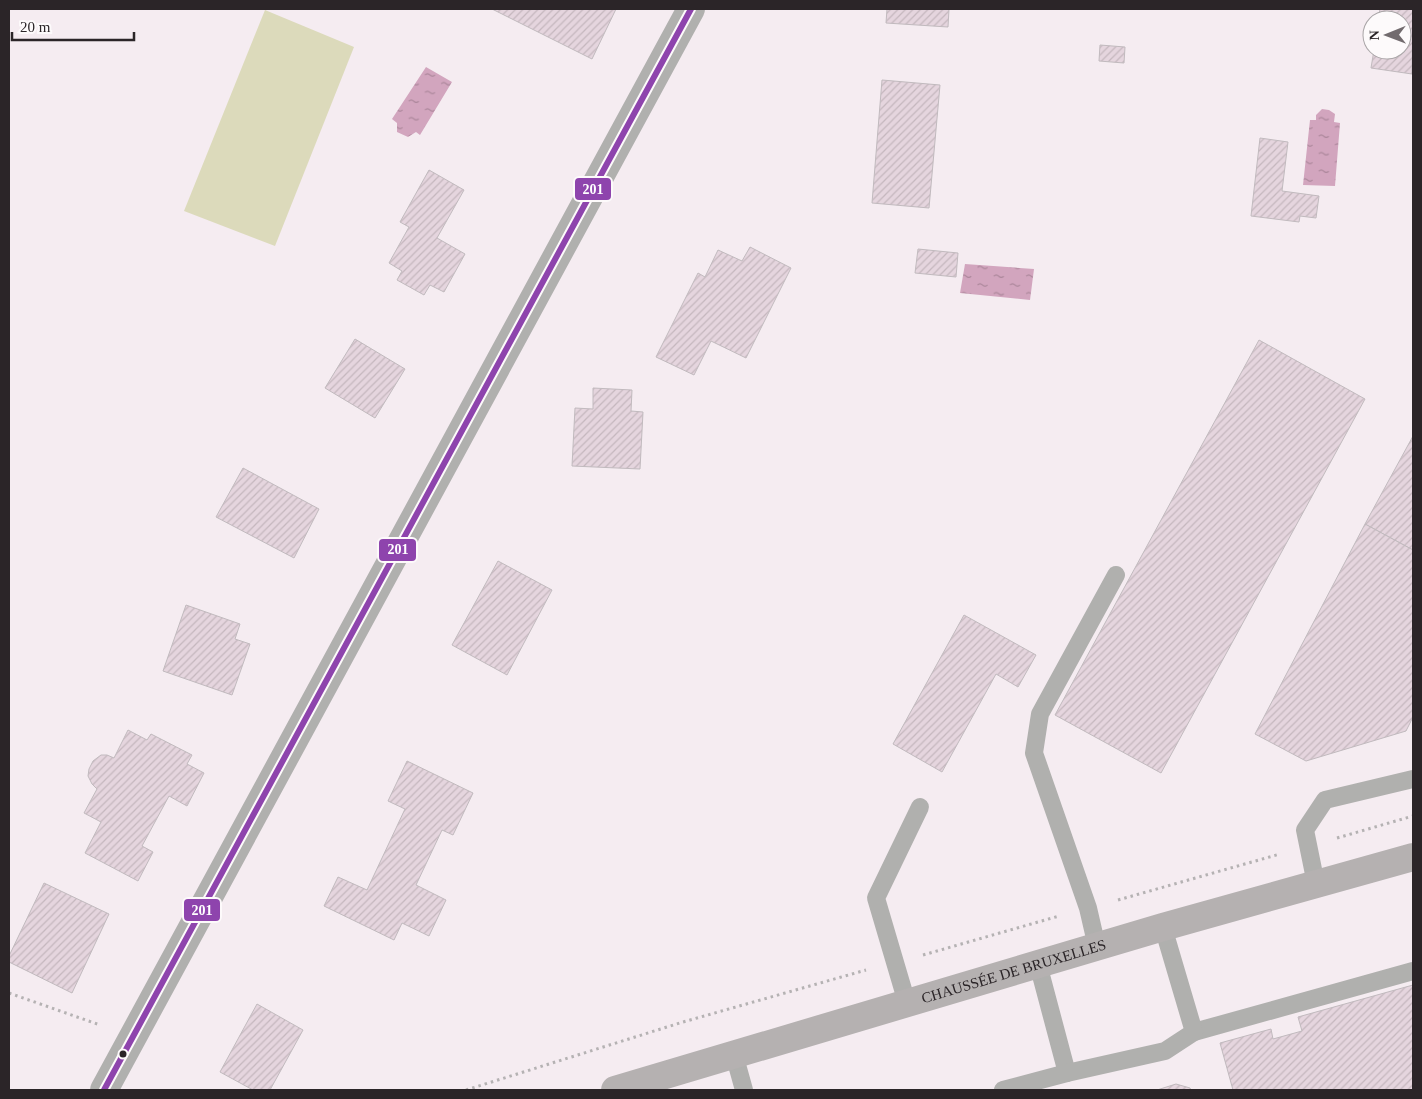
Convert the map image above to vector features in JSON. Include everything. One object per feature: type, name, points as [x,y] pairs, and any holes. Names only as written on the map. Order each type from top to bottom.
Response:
[{"type":"main road","name":"CHAUSSÉE DE BRUXELLES","points":[[615,1090],[1163,927],[1413,857]]},
{"type":"street","points":[[104,1090],[691,9]]},
{"type":"lane","points":[[1097,947],[1088,908],[1034,753],[1040,714],[1116,575]]},
{"type":"lane","points":[[1316,884],[1305,830],[1325,800],[1413,779]]},
{"type":"lane","points":[[907,1003],[876,898],[920,807]]},
{"type":"lane","points":[[1163,927],[1194,1032]]},
{"type":"lane","points":[[1038,964],[1067,1073]]},
{"type":"lane","points":[[1003,1090],[1067,1073],[1165,1051],[1194,1032],[1413,971]]},
{"type":"lane","points":[[734,1054],[744,1090]]},
{"type":"path","points":[[466,1090],[683,1022],[1413,816]]},
{"type":"path","points":[[9,992],[132,1037]]},
{"type":"shaded area","points":[[265,10],[354,47],[275,246],[184,211]]},
{"type":"water","points":[[426,67],[452,82],[420,135],[416,132],[408,137],[397,132],[397,123],[392,119]]},
{"type":"water","points":[[1322,109],[1329,110],[1335,114],[1334,122],[1340,123],[1335,186],[1303,185],[1310,120],[1316,120],[1316,115]]},
{"type":"water","points":[[965,264],[1034,269],[1030,300],[960,293]]},
{"type":"building","points":[[492,9],[616,9],[592,59]]},
{"type":"building","points":[[887,9],[949,9],[948,27],[886,23]]},
{"type":"building","points":[[1413,9],[1412,74],[1371,68],[1372,60],[1412,60],[1412,10],[1380,10]]},
{"type":"building","points":[[1100,45],[1125,47],[1124,63],[1099,61]]},
{"type":"building","points":[[882,80],[940,85],[929,208],[872,203]]},
{"type":"building","points":[[1260,138],[1288,142],[1282,191],[1319,196],[1316,218],[1300,216],[1299,222],[1251,216]]},
{"type":"building","points":[[429,170],[464,190],[437,238],[465,254],[444,292],[430,285],[424,295],[397,280],[402,271],[389,263],[409,227],[400,222]]},
{"type":"building","points":[[750,247],[791,268],[746,358],[711,341],[694,375],[656,357],[698,273],[705,277],[718,250],[742,261]]},
{"type":"building","points":[[918,249],[958,253],[956,277],[915,273]]},
{"type":"building","points":[[355,339],[405,369],[375,418],[325,388]]},
{"type":"building","points":[[1259,340],[1365,399],[1161,773],[1055,715]]},
{"type":"building","points":[[593,388],[632,390],[631,411],[643,412],[640,469],[572,466],[575,408],[593,409]]},
{"type":"building","points":[[1413,436],[1413,550],[1365,524]]},
{"type":"building","points":[[243,468],[319,509],[294,558],[216,517]]},
{"type":"building","points":[[1365,524],[1413,550],[1413,717],[1406,731],[1306,761],[1255,734]]},
{"type":"building","points":[[498,561],[552,590],[507,675],[452,645]]},
{"type":"building","points":[[186,605],[240,624],[235,639],[250,644],[232,695],[163,671]]},
{"type":"building","points":[[964,615],[1036,655],[1018,687],[996,674],[942,772],[893,744]]},
{"type":"building","points":[[128,730],[147,740],[151,734],[192,755],[187,764],[204,773],[187,806],[169,796],[142,846],[153,852],[138,881],[85,853],[101,822],[84,813],[97,789],[88,776],[89,769],[93,761],[101,755],[114,758]]},
{"type":"building","points":[[407,761],[473,793],[453,835],[442,830],[416,885],[446,900],[429,936],[402,923],[394,940],[324,906],[338,877],[367,890],[405,809],[388,801]]},
{"type":"building","points":[[44,883],[109,914],[72,993],[9,962],[9,956]]},
{"type":"building","points":[[1413,985],[1413,1090],[1233,1090],[1220,1043],[1271,1029],[1273,1039],[1302,1031],[1298,1017]]},
{"type":"building","points":[[257,1004],[303,1030],[270,1090],[253,1090],[220,1072]]},
{"type":"building","points":[[1176,1084],[1191,1090],[1157,1090]]},
{"type":"transit line","name":"201","points":[[104,1090],[691,9]]}]
